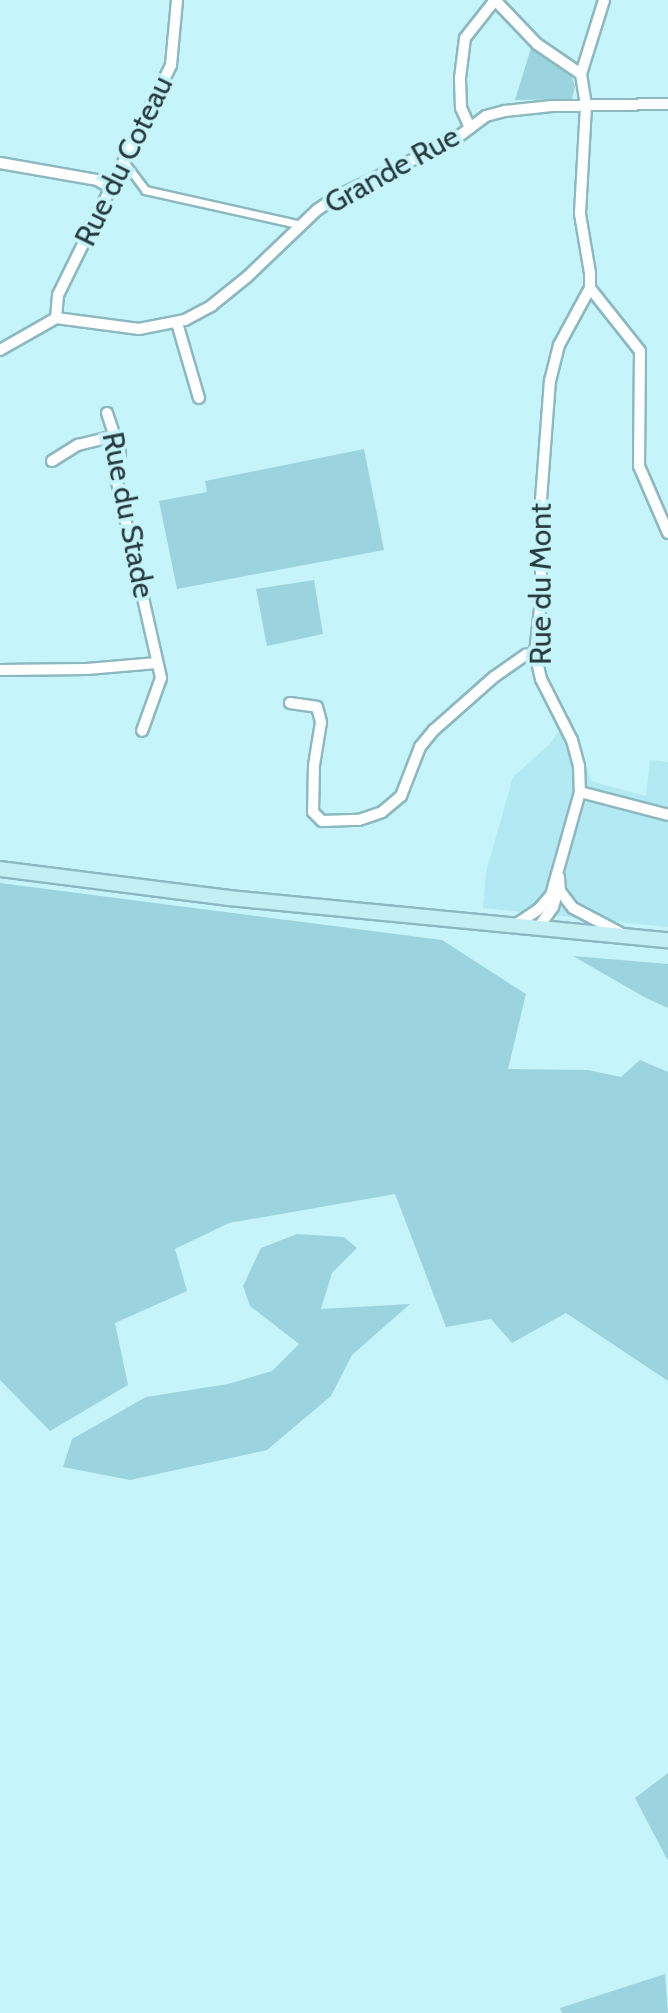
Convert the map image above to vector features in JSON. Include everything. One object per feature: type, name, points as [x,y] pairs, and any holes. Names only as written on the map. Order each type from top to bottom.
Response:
[{"type":"main road","points":[[0,869],[228,898],[540,925],[668,940]]},
{"type":"street","name":"Rue du Coteau","points":[[56,318],[58,295],[171,65],[177,0]]},
{"type":"street","points":[[470,128],[461,108],[460,78],[465,38],[495,0],[537,44],[581,74]]},
{"type":"street","points":[[604,0],[581,74],[586,106],[580,214],[590,288],[640,351],[639,466],[668,533]]},
{"type":"street","name":"Grande Rue","points":[[56,318],[139,329],[177,323],[211,306],[338,196],[454,140],[486,116],[505,111],[668,104]]},
{"type":"street","points":[[0,163],[97,180],[111,188]]},
{"type":"street","points":[[125,163],[145,190],[301,225]]},
{"type":"street","name":"Rue du Mont","points":[[558,880],[580,792],[579,766],[572,740],[541,679],[535,653],[541,600],[541,499],[550,380],[559,345],[590,288]]},
{"type":"street","points":[[0,350],[56,318]]},
{"type":"street","points":[[177,323],[199,398]]},
{"type":"street","name":"Rue du Stade","points":[[107,413],[120,462],[116,478],[161,678],[142,731]]},
{"type":"street","points":[[52,461],[78,445],[115,436]]},
{"type":"street","points":[[290,703],[317,707],[321,722],[314,765],[313,812],[322,821],[359,820],[382,812],[401,796],[420,747],[434,730],[494,677],[526,655],[535,653]]},
{"type":"street","points":[[0,670],[87,669],[157,663]]},
{"type":"street","points":[[580,792],[668,815]]},
{"type":"street","points":[[518,923],[547,902],[558,880]]},
{"type":"street","points":[[540,925],[553,907],[558,880]]},
{"type":"street","points":[[558,880],[564,898],[573,908],[625,935]]},
{"type":"shaded area","points":[[531,48],[570,71],[575,87],[572,99],[515,100]]},
{"type":"shaded area","points":[[364,449],[384,550],[177,589],[159,501],[207,492],[205,481]]},
{"type":"shaded area","points":[[314,580],[323,634],[267,646],[256,589]]},
{"type":"shaded area","points":[[570,716],[591,781],[646,796],[650,760],[668,762],[668,927],[483,908],[486,872],[513,777],[550,744]]},
{"type":"shaded area","points":[[0,883],[442,940],[526,994],[508,1069],[588,1070],[621,1077],[640,1060],[668,1072],[668,1381],[566,1313],[512,1343],[491,1319],[446,1327],[395,1194],[229,1223],[175,1249],[187,1291],[115,1323],[128,1385],[50,1431],[0,1380]]},
{"type":"shaded area","points":[[573,956],[668,964],[668,1008],[644,997]]},
{"type":"shaded area","points":[[297,1234],[344,1237],[357,1248],[332,1273],[321,1309],[410,1304],[352,1355],[331,1396],[267,1450],[130,1480],[63,1467],[72,1439],[146,1397],[228,1384],[272,1371],[299,1344],[250,1306],[243,1286],[261,1248]]},
{"type":"shaded area","points":[[668,1773],[668,1861],[635,1798]]},
{"type":"shaded area","points":[[665,1974],[668,2013],[562,2013],[560,2008]]}]
